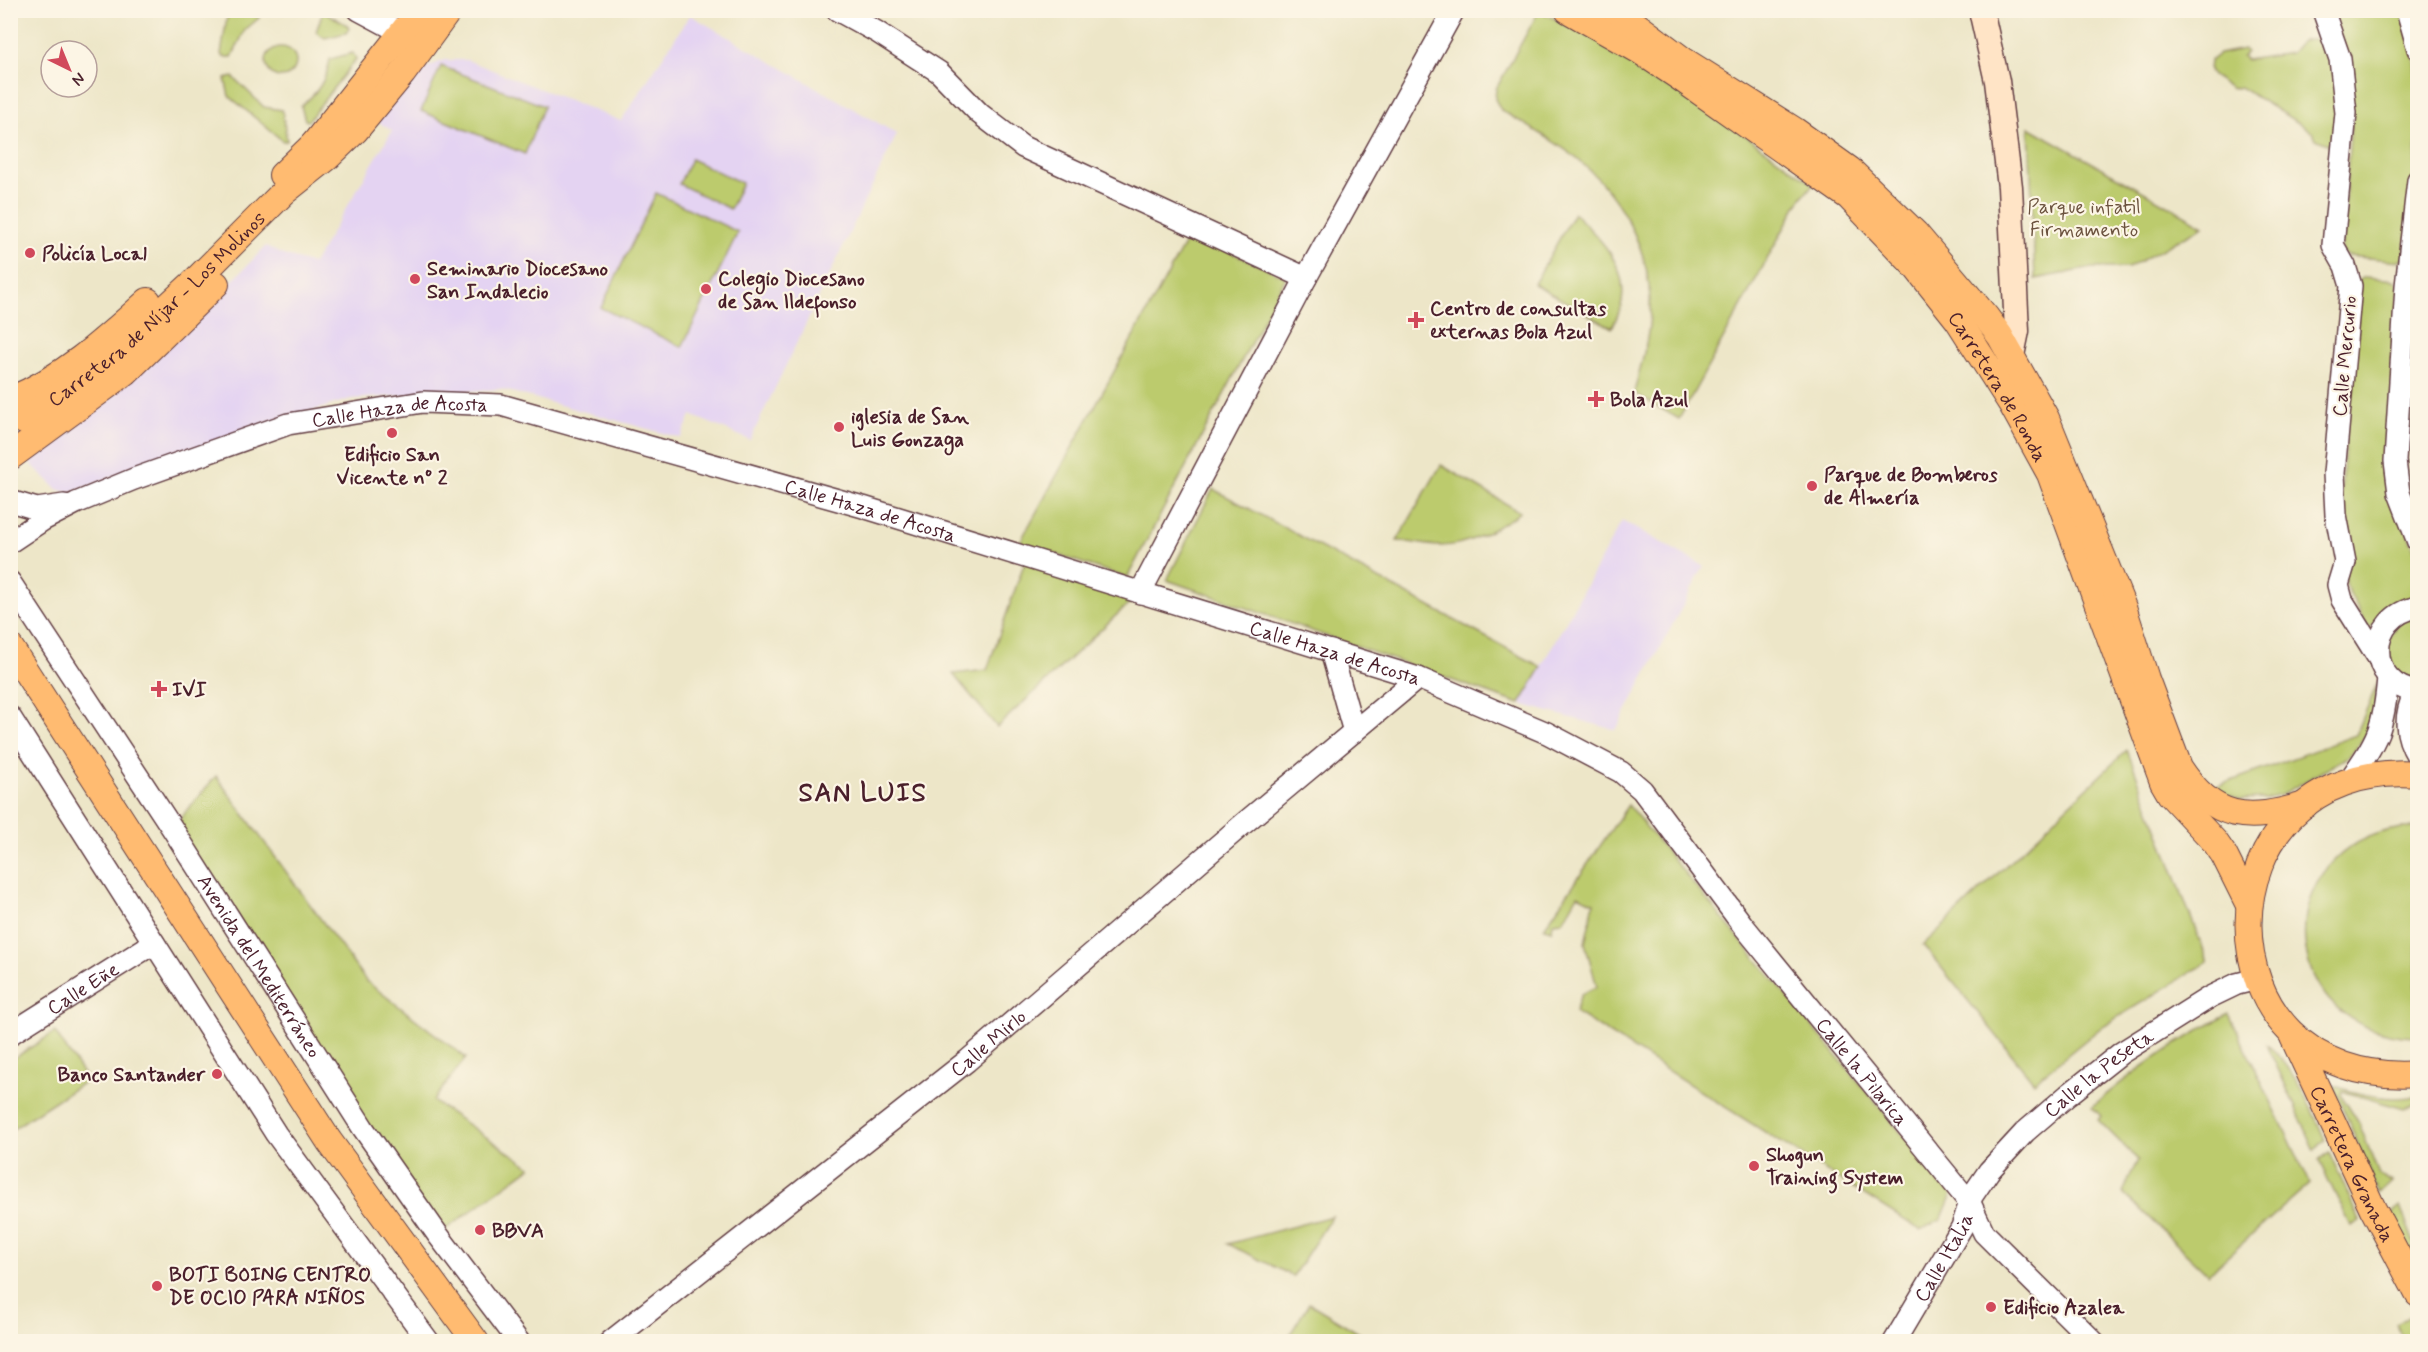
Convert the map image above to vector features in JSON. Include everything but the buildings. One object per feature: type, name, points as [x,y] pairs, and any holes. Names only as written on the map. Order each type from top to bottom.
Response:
[{"type":"main road","name":"Carretera de Níjar - Los Molinos","points":[[24,421],[117,353],[193,283],[284,192],[321,150],[420,10]]},
{"type":"main road","name":"Carretera de Níjar - Los Molinos","points":[[321,150],[355,130],[403,73],[449,10]]},
{"type":"main road","name":"Carretera de Ronda","points":[[1568,10],[1640,51],[1689,83],[1849,197],[1922,275],[1958,320],[2004,392],[2050,474],[2163,782],[2170,794],[2224,855],[2248,903]]},
{"type":"main road","name":"Carretera de Ronda","points":[[1616,10],[1683,60],[1794,130],[1850,170],[1915,233],[1986,317],[2046,418],[2124,610],[2146,679],[2179,767],[2205,799],[2229,812],[2259,815],[2305,806]]},
{"type":"main road","points":[[1981,10],[1997,81],[2010,187],[2017,331],[2004,392]]},
{"type":"main road","points":[[10,400],[49,382],[76,364],[321,150]]},
{"type":"main road","points":[[10,457],[126,372],[254,244],[321,150]]},
{"type":"main road","name":"Avenida del Mediterráneo","points":[[10,647],[329,1141],[476,1341]]},
{"type":"main road","points":[[2418,774],[2377,774],[2333,787],[2287,821],[2267,848],[2257,868],[2248,903],[2247,935],[2250,957],[2266,999],[2291,1031],[2312,1049],[2352,1069],[2386,1075],[2418,1074]]},
{"type":"main road","name":"Carretera Granada","points":[[2291,1031],[2373,1209],[2418,1294]]},
{"type":"street","points":[[359,10],[402,33]]},
{"type":"street","points":[[837,10],[877,32],[939,72],[980,114],[1023,147],[1306,278]]},
{"type":"street","points":[[1140,593],[1306,278],[1454,10]]},
{"type":"street","name":"Calle Mercurio","points":[[2323,10],[2340,59],[2346,113],[2333,245],[2345,266],[2351,286],[2334,473],[2337,522],[2345,562],[2339,591],[2342,600],[2384,668]]},
{"type":"street","points":[[2407,10],[2418,49]]},
{"type":"street","points":[[2418,180],[2406,286],[2395,461],[2400,493],[2418,542]]},
{"type":"street","name":"Calle Haza de Acosta","points":[[10,542],[43,520],[76,503],[134,479],[288,424],[423,402],[501,405],[863,507],[1418,678],[1547,733],[1621,772],[1642,790]]},
{"type":"street","name":"Calle Haza de Acosta","points":[[10,501],[37,509],[76,503]]},
{"type":"street","name":"Avenida del Mediterráneo","points":[[10,582],[172,828],[363,1128],[438,1235],[519,1341]]},
{"type":"street","points":[[2348,782],[2372,747],[2385,715],[2384,668],[2378,647],[2380,634],[2387,623],[2402,612],[2418,607]]},
{"type":"street","points":[[1331,651],[1354,732]]},
{"type":"street","points":[[2384,668],[2402,688],[2416,692],[2406,718],[2409,742],[2418,757]]},
{"type":"street","name":"Calle Mirlo","points":[[610,1341],[967,1061],[1418,678]]},
{"type":"street","points":[[10,717],[276,1134],[429,1341]]},
{"type":"street","name":"Calle la Pilarica","points":[[1642,790],[1742,924],[1970,1203],[1984,1233],[2094,1341]]},
{"type":"street","name":"Calle Eñe","points":[[10,1034],[154,943]]},
{"type":"street","name":"Calle la Peseta","points":[[1970,1203],[1989,1171],[2025,1132],[2121,1053],[2210,997],[2237,984],[2257,979]]},
{"type":"street","name":"Calle Italia","points":[[1894,1341],[1962,1227],[1970,1203]]},
{"type":"shaded area","points":[[690,15],[897,134],[750,440],[691,415],[681,438],[501,389],[351,399],[246,431],[70,493],[57,489],[30,463],[29,453],[155,361],[266,246],[283,255],[313,264],[392,131],[377,121],[401,90],[422,70],[444,60],[467,60],[621,121]]},
{"type":"shaded area","points":[[1622,521],[1704,566],[1616,730],[1520,704]]},
{"type":"green space","points":[[228,11],[258,11],[259,18],[245,30],[232,57],[223,57],[221,54]]},
{"type":"green space","points":[[323,11],[347,25],[349,29],[346,33],[325,38],[316,32]]},
{"type":"green space","points":[[1539,11],[1645,63],[1813,184],[1798,203],[1679,419],[1634,393],[1647,337],[1650,303],[1644,260],[1627,220],[1616,201],[1587,168],[1554,142],[1501,110],[1495,99],[1496,89]]},
{"type":"green space","points":[[2328,11],[2401,11],[2411,43],[2417,78],[2418,129],[2405,256],[2400,261],[2348,256],[2341,252],[2351,123]]},
{"type":"green space","points":[[2326,38],[2340,92],[2333,147],[2316,139],[2313,132],[2240,87],[2232,89],[2212,76],[2209,70],[2210,61],[2219,54],[2244,49],[2246,52],[2242,56],[2246,60],[2291,53],[2301,41]]},
{"type":"green space","points":[[281,47],[292,51],[296,62],[292,73],[281,77],[270,73],[266,62],[270,51]]},
{"type":"green space","points":[[353,53],[356,59],[308,121],[305,120],[301,106],[320,86],[330,59]]},
{"type":"green space","points":[[441,66],[544,106],[525,154],[421,111]]},
{"type":"green space","points":[[233,77],[264,107],[282,110],[287,141],[283,141],[229,96],[225,79]]},
{"type":"green space","name":"Parque infatil Firmamento","points":[[2029,127],[2204,226],[2128,268],[2092,268],[2035,279]]},
{"type":"green space","points":[[691,159],[742,183],[730,209],[679,184]]},
{"type":"green space","points":[[656,193],[738,232],[682,347],[601,308]]},
{"type":"green space","points":[[1574,213],[1611,254],[1617,266],[1623,292],[1621,306],[1612,328],[1534,284]]},
{"type":"green space","points":[[1190,234],[1286,277],[1127,578],[1020,542]]},
{"type":"green space","points":[[2365,277],[2394,280],[2399,284],[2392,491],[2417,557],[2417,598],[2395,605],[2370,627],[2367,626],[2345,584],[2340,504],[2359,280]]},
{"type":"green space","points":[[1441,465],[1520,512],[1492,530],[1461,543],[1439,546],[1397,541]]},
{"type":"green space","points":[[1213,489],[1542,667],[1520,704],[1167,580]]},
{"type":"green space","points":[[1026,558],[1140,593],[997,727],[953,674],[987,670]]},
{"type":"green space","points":[[2417,615],[2417,683],[2403,679],[2389,663],[2387,642],[2398,623]]},
{"type":"green space","points":[[2377,684],[2373,716],[2366,736],[2344,759],[2281,795],[2266,799],[2239,800],[2212,788],[2356,735]]},
{"type":"green space","points":[[2127,750],[2208,962],[2103,1026],[2034,1082],[1923,945]]},
{"type":"green space","points":[[216,776],[366,981],[466,1058],[433,1101],[531,1167],[438,1235],[172,828]]},
{"type":"green space","points":[[1628,805],[1952,1194],[1941,1220],[1920,1230],[1575,1012],[1581,994],[1597,987],[1585,943],[1594,903],[1578,895],[1563,921],[1553,922],[1552,930],[1544,928]]},
{"type":"green space","points":[[2402,828],[2417,828],[2416,1037],[2369,1028],[2335,1006],[2313,975],[2305,939],[2309,903],[2327,869],[2357,843]]},
{"type":"green space","points":[[2229,1014],[2310,1183],[2208,1274],[2122,1192],[2138,1160],[2098,1120],[2101,1116],[2092,1107],[2158,1056]]},
{"type":"green space","points":[[55,1032],[87,1080],[11,1130],[11,1060]]},
{"type":"green space","points":[[2267,1045],[2285,1063],[2315,1116],[2325,1140],[2315,1150]]},
{"type":"green space","points":[[2333,1085],[2375,1096],[2396,1098],[2417,1096],[2417,1103],[2404,1109],[2342,1091],[2341,1095],[2359,1123],[2379,1175],[2392,1182],[2379,1194]]},
{"type":"green space","points":[[2329,1152],[2360,1221],[2351,1226],[2319,1161]]},
{"type":"green space","points":[[2400,1206],[2417,1251],[2417,1267],[2389,1216]]},
{"type":"green space","points":[[1332,1216],[1293,1276],[1228,1244]]},
{"type":"green space","points":[[1309,1303],[1372,1341],[1286,1341]]},
{"type":"green space","points":[[2411,1316],[2417,1327],[2417,1341],[2405,1341],[2396,1323]]},
{"type":"place","name":"Policía Local","points":[[30,253]]},
{"type":"place","name":"Seminario Diocesano San Indalecio","points":[[415,279]]},
{"type":"place","name":"Colegio Diocesano de San Ildefonso","points":[[706,289]]},
{"type":"place","name":"Centro de consultas externas Bola Azul","points":[[1416,320]]},
{"type":"place","name":"Bola Azul","points":[[1596,399]]},
{"type":"place","name":"iglesia de San Luis Gonzaga","points":[[839,427]]},
{"type":"place","name":"Edificio San Vicente nº 2","points":[[392,433]]},
{"type":"place","name":"Parque de Bomberos de Almería","points":[[1812,486]]},
{"type":"place","name":"IVI","points":[[159,689]]},
{"type":"place","name":"Banco Santander","points":[[217,1074]]},
{"type":"place","name":"Shogun Training System","points":[[1754,1166]]},
{"type":"place","name":"BBVA","points":[[480,1230]]},
{"type":"place","name":"BOTI BOING CENTRO DE OCIO PARA NIÑOS","points":[[157,1286]]},
{"type":"place","name":"Edificio Azalea","points":[[1991,1307]]},
{"type":"district","name":"SAN LUIS","points":[[863,792]]}]
